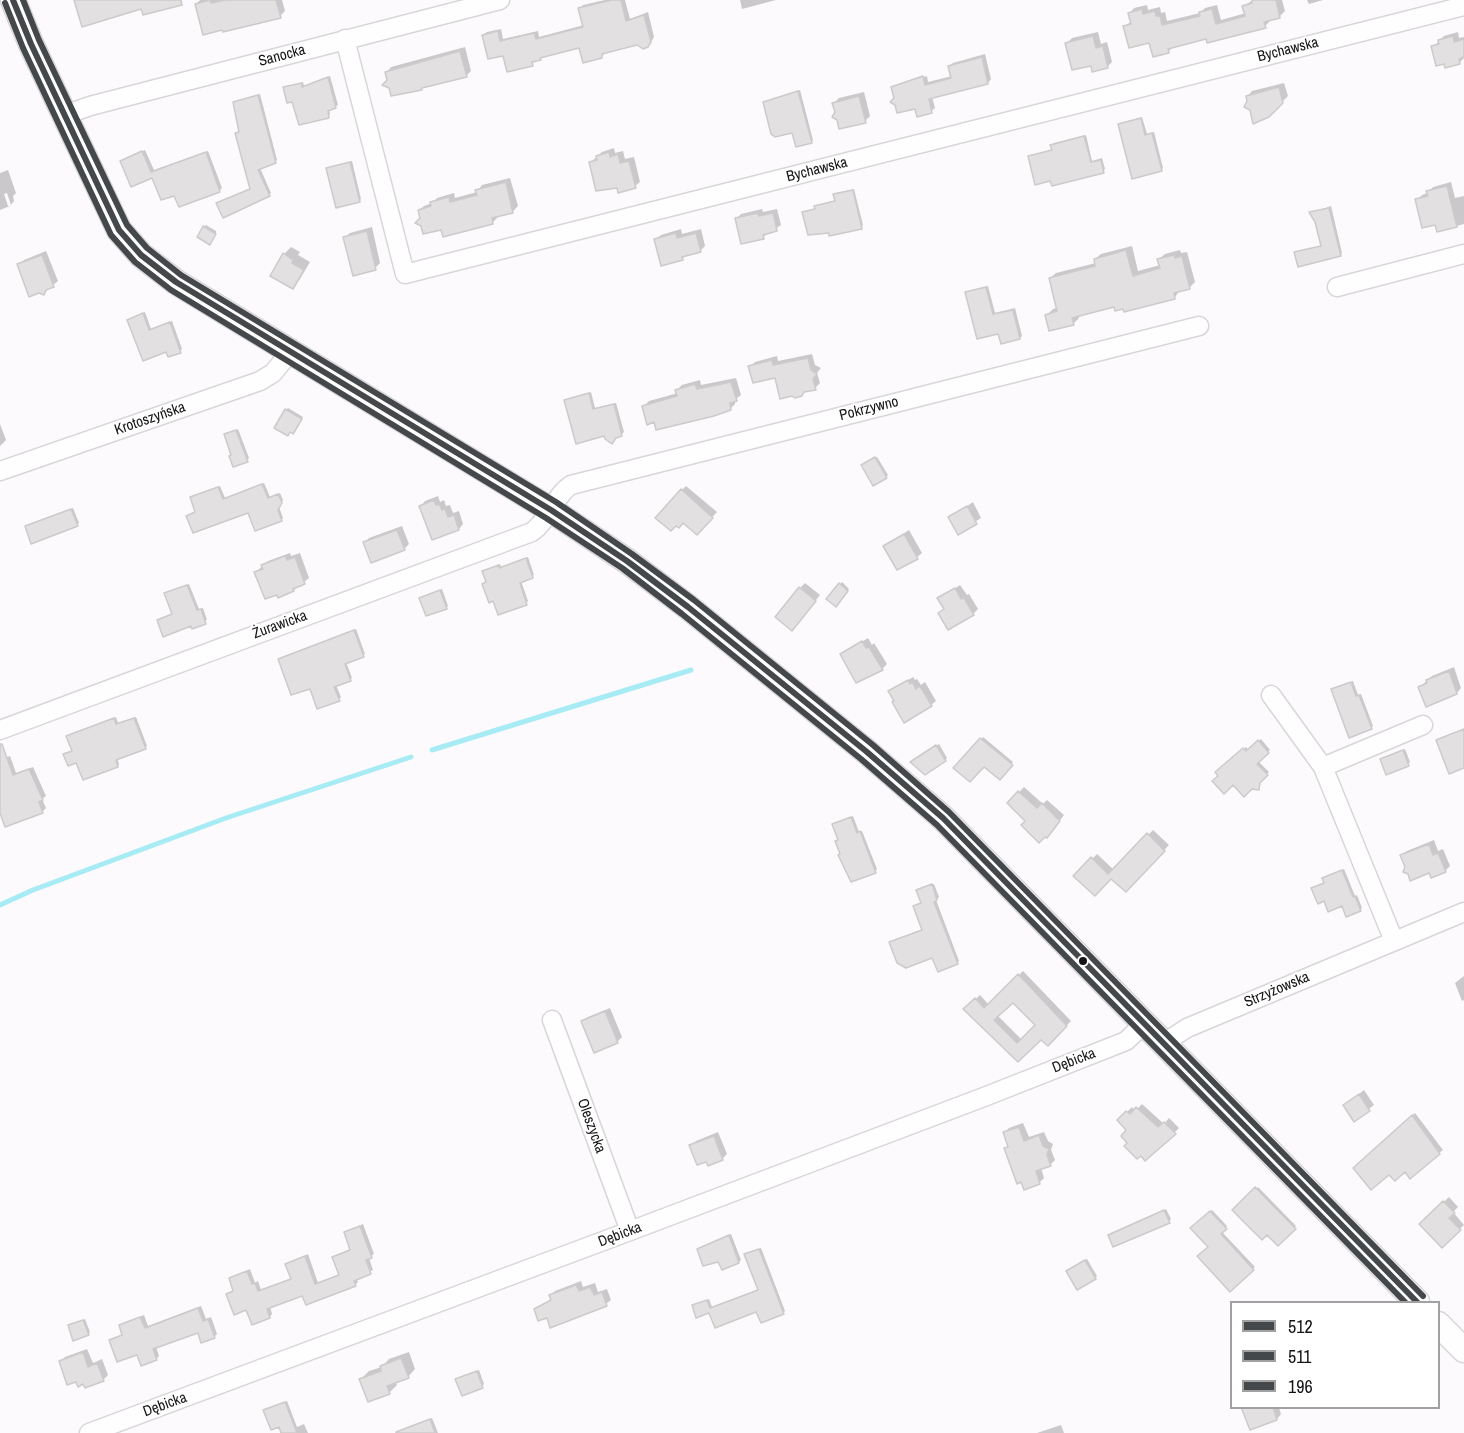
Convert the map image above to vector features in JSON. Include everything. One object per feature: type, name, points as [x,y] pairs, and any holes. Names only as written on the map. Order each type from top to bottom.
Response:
[{"type":"street","points":[[13,0],[31,44],[112,217],[131,245],[176,282],[551,510],[618,555],[688,607],[920,796],[1416,1301]]},
{"type":"street","name":"Sanocka","points":[[65,115],[90,106],[500,0]]},
{"type":"street","name":"Bychawska","points":[[345,39],[405,274],[1464,6]]},
{"type":"street","points":[[1337,287],[1464,254]]},
{"type":"street","name":"Pokrzywno","points":[[551,510],[566,489],[572,485],[1199,326]]},
{"type":"street","name":"Krotoszyńska","points":[[0,471],[260,381],[273,373],[290,352]]},
{"type":"street","name":"Żurawicka","points":[[0,730],[532,532],[545,520],[551,510]]},
{"type":"street","points":[[1272,695],[1323,767],[1394,941]]},
{"type":"street","points":[[1323,767],[1423,725]]},
{"type":"street","name":"Strzyżowska","points":[[1164,1043],[1187,1028],[1464,912]]},
{"type":"street","name":"Oleszycka","points":[[552,1020],[630,1231]]},
{"type":"street","name":"Dębicka","points":[[89,1433],[630,1231],[1126,1041],[1144,1024]]},
{"type":"street","points":[[1440,1326],[1464,1350]]},
{"type":"building","points":[[74,0],[181,0],[182,5],[143,15],[141,9],[82,27]]},
{"type":"building","points":[[210,0],[211,3],[225,0],[276,0],[281,18],[203,35],[195,4]]},
{"type":"building","points":[[621,0],[626,21],[644,15],[651,42],[648,47],[643,49],[637,45],[602,54],[602,58],[583,63],[579,48],[540,58],[541,60],[532,62],[533,66],[507,72],[503,56],[488,59],[482,35],[498,31],[500,41],[534,33],[536,39],[583,27],[578,8]]},
{"type":"building","points":[[1252,0],[1276,0],[1280,18],[1264,22],[1266,28],[1207,43],[1206,39],[1168,49],[1169,53],[1153,57],[1149,43],[1129,48],[1123,26],[1131,24],[1128,13],[1142,9],[1143,14],[1155,11],[1156,16],[1160,16],[1162,25],[1200,16],[1199,12],[1212,9],[1216,24],[1245,16],[1242,6],[1252,3]]},
{"type":"building","points":[[1093,36],[1096,48],[1103,46],[1108,68],[1092,72],[1091,66],[1072,70],[1065,43]]},
{"type":"building","points":[[1453,36],[1454,42],[1464,39],[1464,57],[1459,59],[1460,64],[1445,68],[1444,64],[1436,66],[1431,46],[1439,44],[1438,40]]},
{"type":"building","points":[[460,51],[467,77],[391,96],[389,88],[382,85],[387,80],[385,72]]},
{"type":"building","points":[[982,57],[988,84],[929,99],[932,113],[917,117],[915,109],[897,113],[895,105],[890,102],[894,98],[891,87],[923,76],[925,85],[951,78],[948,66]]},
{"type":"building","points":[[328,77],[336,108],[328,111],[329,118],[299,125],[292,102],[287,103],[283,87],[302,83],[302,87]]},
{"type":"building","points":[[1279,87],[1283,103],[1269,117],[1253,124],[1250,110],[1244,107],[1247,101],[1246,96]]},
{"type":"building","points":[[798,91],[812,143],[796,147],[792,133],[775,137],[771,134],[763,102]]},
{"type":"building","points":[[258,95],[276,163],[258,170],[270,196],[223,218],[216,203],[250,189],[235,133],[239,132],[233,102]]},
{"type":"building","points":[[859,96],[866,123],[839,129],[837,120],[832,117],[835,112],[832,103]]},
{"type":"building","points":[[1141,118],[1145,135],[1152,133],[1162,171],[1132,179],[1118,124]]},
{"type":"building","points":[[1084,136],[1091,162],[1101,160],[1104,173],[1052,186],[1050,181],[1035,185],[1028,156],[1052,150],[1050,145]]},
{"type":"building","points":[[142,151],[151,172],[206,152],[220,192],[179,207],[174,196],[161,200],[152,178],[131,187],[120,161]]},
{"type":"building","points":[[609,152],[610,157],[618,154],[620,163],[629,161],[636,188],[618,193],[617,188],[596,191],[589,162],[597,160],[596,156]]},
{"type":"building","points":[[350,162],[360,202],[336,208],[326,168]]},
{"type":"building","points":[[506,182],[513,213],[492,218],[493,224],[443,237],[441,230],[423,234],[421,226],[415,223],[420,218],[418,210],[431,206],[430,202],[449,197],[450,202],[477,195],[475,190]]},
{"type":"building","points":[[1447,186],[1457,227],[1437,232],[1435,225],[1422,228],[1415,199],[1428,196],[1426,191]]},
{"type":"building","points":[[853,190],[862,229],[829,236],[829,233],[808,235],[802,212],[815,209],[814,206],[835,201],[833,194]]},
{"type":"building","points":[[1329,208],[1341,256],[1298,267],[1294,252],[1321,246],[1315,222],[1309,212]]},
{"type":"building","points":[[758,213],[759,216],[773,213],[777,231],[763,235],[764,239],[741,244],[735,218]]},
{"type":"building","points":[[203,226],[216,234],[210,245],[197,237]]},
{"type":"building","points":[[367,231],[376,270],[353,276],[343,237]]},
{"type":"building","points":[[676,233],[677,238],[696,233],[701,252],[661,266],[654,239]]},
{"type":"building","points":[[1126,250],[1133,276],[1160,268],[1157,259],[1174,255],[1175,258],[1182,256],[1190,289],[1174,293],[1175,299],[1124,312],[1123,309],[1115,311],[1114,307],[1072,318],[1074,325],[1049,331],[1045,315],[1057,311],[1049,278],[1095,266],[1094,259]]},
{"type":"building","points":[[283,253],[293,260],[292,263],[304,270],[293,289],[270,276]]},
{"type":"building","points":[[42,255],[54,287],[46,290],[44,295],[39,293],[29,297],[17,264]]},
{"type":"building","points":[[986,287],[993,314],[1013,310],[1020,339],[1001,344],[998,334],[977,339],[965,292]]},
{"type":"building","points":[[143,313],[149,330],[170,322],[181,353],[168,357],[166,352],[143,361],[127,320]]},
{"type":"building","points":[[808,358],[811,370],[817,374],[813,379],[816,390],[804,392],[802,396],[795,398],[792,396],[780,399],[775,378],[753,383],[748,366],[772,360],[773,365]]},
{"type":"building","points":[[731,382],[737,401],[730,403],[731,410],[656,430],[654,422],[647,425],[642,406],[677,396],[675,390],[695,384],[697,389]]},
{"type":"building","points":[[589,393],[593,409],[614,404],[622,436],[616,438],[612,444],[604,436],[576,444],[564,400]]},
{"type":"building","points":[[285,409],[302,419],[293,434],[290,432],[288,436],[274,428]]},
{"type":"building","points":[[236,430],[248,462],[233,467],[224,434]]},
{"type":"building","points":[[875,457],[887,478],[873,486],[861,465]]},
{"type":"building","points":[[262,484],[268,498],[278,494],[282,503],[278,510],[282,521],[255,531],[248,513],[193,533],[186,516],[195,512],[190,497],[218,487],[223,499]]},
{"type":"building","points":[[681,489],[713,518],[697,535],[683,523],[679,528],[676,526],[671,531],[655,518]]},
{"type":"building","points":[[434,500],[442,510],[445,509],[448,517],[454,515],[459,530],[432,540],[419,506]]},
{"type":"building","points":[[967,506],[977,524],[958,535],[948,517]]},
{"type":"building","points":[[71,509],[78,526],[31,544],[25,526]]},
{"type":"building","points":[[397,530],[405,550],[371,563],[363,542]]},
{"type":"building","points":[[904,534],[918,559],[897,570],[883,546]]},
{"type":"building","points":[[285,556],[287,560],[295,557],[305,584],[278,598],[277,595],[265,599],[254,572],[263,569],[261,565]]},
{"type":"building","points":[[526,558],[533,578],[520,583],[527,605],[498,615],[493,601],[489,603],[482,584],[486,582],[482,571],[499,565],[499,568]]},
{"type":"building","points":[[839,583],[848,591],[836,607],[826,599]]},
{"type":"building","points":[[187,585],[197,610],[201,609],[206,624],[192,629],[191,626],[163,637],[157,620],[172,614],[164,593]]},
{"type":"building","points":[[799,587],[816,601],[792,631],[775,617]]},
{"type":"building","points":[[955,588],[974,615],[948,630],[938,613],[944,609],[937,598]]},
{"type":"building","points":[[440,590],[447,609],[426,616],[419,598]]},
{"type":"building","points":[[354,630],[364,657],[345,664],[351,681],[334,687],[340,701],[317,709],[310,689],[291,695],[278,659]]},
{"type":"building","points":[[862,641],[866,648],[869,647],[883,670],[856,683],[840,654]]},
{"type":"building","points":[[1449,671],[1457,694],[1426,707],[1418,687],[1427,683],[1426,680]]},
{"type":"building","points":[[908,680],[916,689],[920,686],[932,706],[904,723],[888,691]]},
{"type":"building","points":[[1351,682],[1356,696],[1359,695],[1372,729],[1349,738],[1331,689]]},
{"type":"building","points":[[114,718],[116,724],[134,718],[146,749],[116,760],[118,767],[83,780],[76,763],[68,766],[63,754],[72,751],[66,736]]},
{"type":"building","points":[[1464,729],[1464,768],[1449,774],[1436,740]]},
{"type":"building","points":[[980,738],[1013,765],[1000,780],[984,767],[970,782],[953,768]]},
{"type":"building","points":[[1258,740],[1269,753],[1257,764],[1268,775],[1260,783],[1259,790],[1252,789],[1244,797],[1233,785],[1224,794],[1212,781],[1218,776],[1215,772],[1243,748],[1246,751]]},
{"type":"building","points":[[0,744],[2,744],[13,775],[29,769],[43,800],[39,802],[43,813],[5,827],[0,813]]},
{"type":"building","points":[[936,745],[946,761],[925,775],[910,762]]},
{"type":"building","points":[[1403,750],[1409,766],[1386,775],[1380,759]]},
{"type":"building","points":[[1018,791],[1037,808],[1042,803],[1060,821],[1047,838],[1045,837],[1039,843],[1021,825],[1025,821],[1007,803]]},
{"type":"building","points":[[851,817],[857,833],[860,831],[876,873],[851,882],[838,855],[840,854],[835,841],[838,840],[832,824]]},
{"type":"building","points":[[1147,833],[1165,851],[1126,892],[1111,879],[1095,896],[1073,876],[1091,857],[1108,874]]},
{"type":"building","points":[[1429,844],[1433,855],[1438,853],[1446,872],[1431,878],[1429,873],[1410,881],[1408,874],[1403,872],[1405,867],[1400,855]]},
{"type":"building","points":[[1342,870],[1361,911],[1346,917],[1342,906],[1328,912],[1324,901],[1318,904],[1311,888],[1324,883],[1322,878]]},
{"type":"building","points":[[932,884],[937,900],[934,902],[958,964],[938,972],[932,958],[906,968],[897,963],[889,942],[922,930],[913,906],[921,903],[916,890]]},
{"type":"building","points":[[1018,974],[1067,1026],[1048,1046],[1041,1040],[1018,1062],[963,1009],[975,998],[984,1008]],"holes":[[[1013,1003],[1035,1025],[1017,1043],[994,1020]]]},
{"type":"building","points":[[605,1011],[618,1043],[594,1053],[581,1021]]},
{"type":"building","points":[[1359,1094],[1370,1111],[1354,1122],[1343,1105]]},
{"type":"building","points":[[1136,1107],[1158,1127],[1164,1122],[1176,1134],[1145,1161],[1141,1156],[1137,1159],[1124,1146],[1127,1143],[1121,1136],[1126,1130],[1117,1120],[1126,1111],[1130,1114]]},
{"type":"building","points":[[1412,1115],[1440,1154],[1410,1179],[1405,1172],[1395,1181],[1389,1175],[1371,1190],[1353,1168]]},
{"type":"building","points":[[1019,1127],[1024,1141],[1039,1135],[1043,1146],[1049,1149],[1047,1155],[1051,1166],[1036,1171],[1040,1184],[1024,1190],[1021,1182],[1017,1184],[1004,1148],[1008,1147],[1003,1132]]},
{"type":"building","points":[[714,1136],[723,1160],[708,1166],[706,1162],[697,1165],[689,1145]]},
{"type":"building","points":[[1255,1187],[1296,1229],[1278,1246],[1267,1235],[1262,1240],[1232,1210]]},
{"type":"building","points":[[1443,1201],[1455,1213],[1449,1218],[1461,1230],[1442,1248],[1419,1224]]},
{"type":"building","points":[[1164,1210],[1170,1223],[1113,1247],[1108,1235]]},
{"type":"building","points":[[1210,1211],[1227,1229],[1221,1234],[1254,1270],[1230,1292],[1197,1256],[1208,1247],[1190,1228]]},
{"type":"building","points":[[360,1226],[372,1258],[366,1260],[371,1274],[354,1281],[356,1286],[306,1305],[302,1296],[267,1309],[270,1318],[252,1325],[246,1310],[234,1315],[226,1294],[233,1291],[229,1278],[247,1271],[252,1284],[255,1283],[258,1291],[291,1279],[285,1264],[305,1256],[315,1284],[339,1275],[332,1257],[350,1250],[344,1232]]},
{"type":"building","points":[[729,1235],[739,1263],[722,1270],[718,1262],[703,1266],[697,1249]]},
{"type":"building","points":[[759,1249],[784,1314],[761,1323],[756,1312],[715,1328],[709,1313],[696,1318],[692,1305],[707,1300],[710,1308],[758,1290],[744,1254]]},
{"type":"building","points":[[1085,1260],[1096,1279],[1077,1290],[1066,1271]]},
{"type":"building","points":[[576,1285],[579,1291],[590,1287],[594,1295],[602,1292],[607,1306],[550,1328],[547,1318],[538,1321],[534,1309],[551,1300],[549,1295]]},
{"type":"building","points":[[198,1308],[203,1321],[208,1319],[215,1338],[201,1343],[198,1333],[153,1349],[157,1360],[141,1366],[137,1355],[117,1362],[109,1340],[122,1335],[119,1325],[140,1317],[145,1328]]},
{"type":"building","points":[[83,1320],[89,1335],[73,1341],[68,1325]]},
{"type":"building","points":[[83,1352],[88,1367],[97,1363],[104,1381],[85,1388],[83,1384],[78,1387],[76,1382],[67,1385],[59,1361]]},
{"type":"building","points":[[401,1358],[409,1378],[387,1386],[390,1394],[368,1402],[359,1379],[381,1371],[380,1366]]},
{"type":"building","points":[[477,1371],[483,1388],[462,1396],[455,1379]]},
{"type":"building","points":[[285,1402],[297,1433],[281,1433],[279,1427],[271,1430],[263,1410]]},
{"type":"building","points":[[1242,1409],[1274,1409],[1277,1420],[1250,1430]]},
{"type":"building","points":[[430,1419],[435,1433],[396,1433],[396,1432]]},
{"type":"waterway","points":[[432,750],[691,670]]},
{"type":"waterway","points":[[0,905],[33,890],[226,818],[411,757]]},
{"type":"transit line","name":"512","points":[[13,0],[31,44],[119,230],[141,255],[176,282],[551,510],[627,561],[688,607],[867,752],[943,818],[1416,1301]]},
{"type":"transit line","name":"196","points":[[23,0],[39,40],[127,225],[147,248],[181,275],[556,502],[632,554],[694,600],[873,745],[949,812],[1423,1296]]},
{"type":"transit line","name":"511","points":[[5,3],[23,48],[111,235],[135,262],[171,290],[546,518],[622,568],[861,759],[937,825],[1404,1301]]}]
